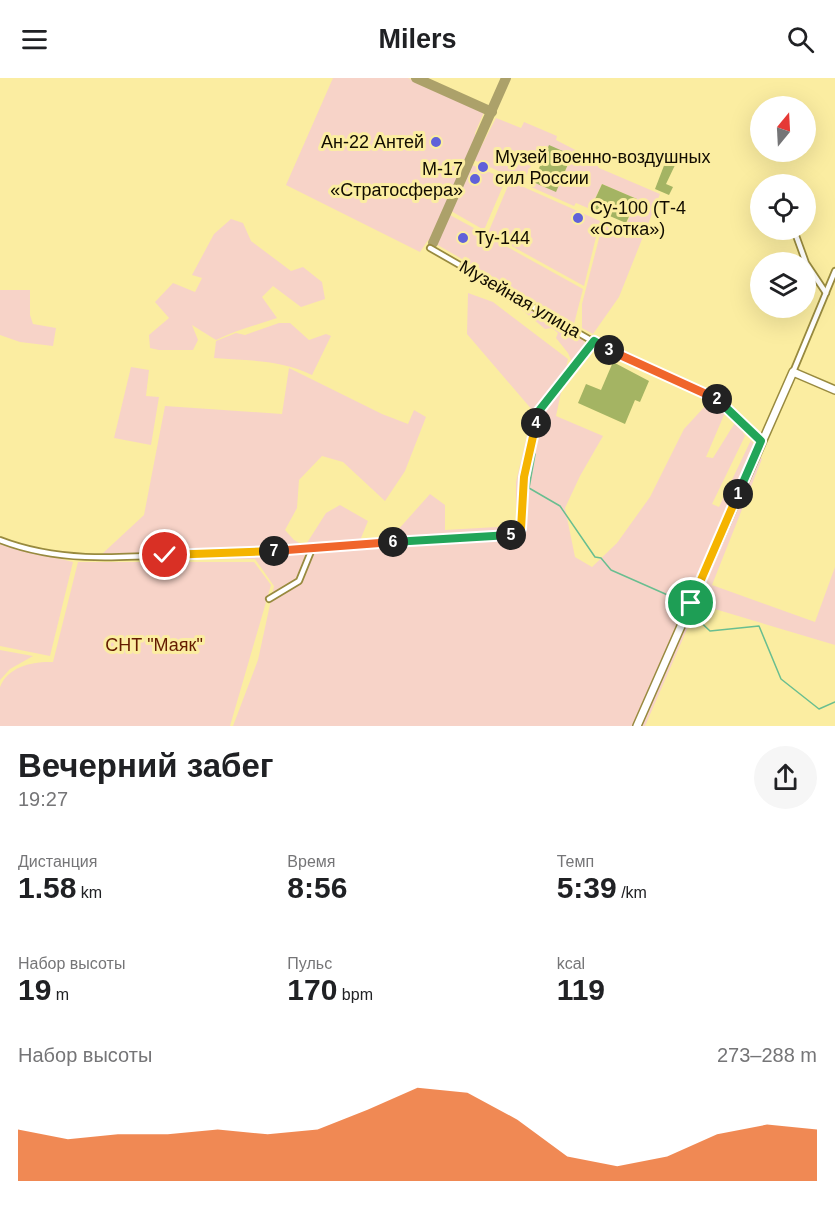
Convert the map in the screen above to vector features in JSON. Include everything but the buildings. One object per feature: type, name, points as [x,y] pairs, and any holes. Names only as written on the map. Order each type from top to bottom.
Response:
[{"type":"street","points":[[798,240],[806,263],[826,293]]},
{"type":"street","name":"Музейная улица","points":[[430,248],[594,341],[721,401],[746,429],[761,441]]},
{"type":"street","points":[[637,726],[835,272]]},
{"type":"street","points":[[0,540],[45,554],[76,558],[312,549],[515,535],[521,529],[524,477],[538,412],[594,341]]},
{"type":"street","points":[[792,372],[835,390]]},
{"type":"street","points":[[269,599],[298,581],[312,549]]},
{"type":"green space","points":[[333,78],[408,78],[484,112],[475,133],[476,138],[430,241],[428,240],[420,252],[286,185]]},
{"type":"green space","points":[[496,118],[521,128],[524,122],[557,136],[556,140],[593,159],[599,168],[660,194],[619,297],[593,334],[582,328],[582,304],[603,223],[615,228],[620,223],[626,225],[637,199],[602,184],[590,209],[576,203],[574,206],[531,187],[533,182],[556,191],[572,156],[550,146],[536,156],[523,182],[474,160]]},
{"type":"green space","points":[[472,165],[506,179],[484,230],[451,211]]},
{"type":"green space","points":[[510,181],[600,221],[584,286],[488,233]]},
{"type":"green space","points":[[450,215],[483,233],[479,242],[484,234],[583,289],[574,324],[436,244]]},
{"type":"green space","points":[[231,219],[243,223],[251,241],[291,271],[303,267],[322,282],[325,299],[301,307],[273,286],[262,297],[277,318],[216,340],[192,325],[198,340],[193,350],[150,348],[149,335],[169,318],[155,302],[173,283],[195,292],[202,278],[192,275],[214,234]]},
{"type":"green space","points":[[0,290],[30,290],[30,315],[33,324],[56,328],[53,346],[20,342],[0,335]]},
{"type":"green space","points":[[468,293],[493,302],[568,359],[556,416],[603,436],[565,508],[575,557],[592,567],[617,543],[650,497],[684,429],[707,404],[727,408],[706,457],[713,458],[736,421],[745,436],[712,504],[719,507],[751,440],[762,459],[712,585],[815,622],[835,567],[835,645],[698,604],[645,726],[233,726],[258,660],[274,586],[255,559],[138,560],[102,554],[144,515],[165,406],[282,414],[289,368],[382,414],[408,424],[414,410],[426,417],[405,471],[385,501],[343,462],[322,456],[299,480],[297,508],[285,530],[294,540],[305,546],[326,513],[340,505],[368,521],[359,543],[388,541],[430,494],[445,505],[445,530],[516,526],[516,482],[533,411],[467,334]]},
{"type":"green space","points":[[504,295],[583,339],[585,344],[573,364],[568,353],[556,338],[558,333],[552,328],[545,329]]},
{"type":"green space","points":[[279,323],[290,323],[309,340],[326,334],[331,336],[312,375],[276,363],[214,358],[216,341],[236,333],[245,335]]},
{"type":"green space","points":[[131,367],[149,370],[146,396],[159,397],[151,445],[114,438]]},
{"type":"green space","points":[[0,544],[73,562],[50,656],[0,646]]},
{"type":"green space","name":"СНТ \"Маяк\"","points":[[78,562],[254,562],[271,585],[230,726],[0,726],[0,687],[4,680],[22,666],[53,662]]},
{"type":"green space","points":[[0,650],[33,656],[10,669],[0,680]]},
{"type":"waterway","points":[[535,454],[529,488],[560,506],[595,557],[601,558],[611,570],[688,604]]},
{"type":"waterway","points":[[694,608],[694,616],[710,631],[759,626],[781,679],[819,709],[835,702]]},
{"type":"taxiway","points":[[416,78],[492,112]]},
{"type":"taxiway","points":[[433,243],[506,78]]},
{"type":"place","name":"Ан-22 Антей","points":[[436,142]]},
{"type":"place","name":"Музей военно-воздушных сил России","points":[[483,167]]},
{"type":"place","name":"М-17 «Стратосфера»","points":[[475,179]]},
{"type":"place","name":"Су-100 (Т-4 «Сотка»)","points":[[578,218]]},
{"type":"place","name":"Ту-144","points":[[463,238]]},
{"type":"route","points":[[165,555],[312,549],[515,535],[521,529],[524,477],[538,412],[594,341],[608,350],[721,401],[746,429],[761,441],[691,603]]}]
